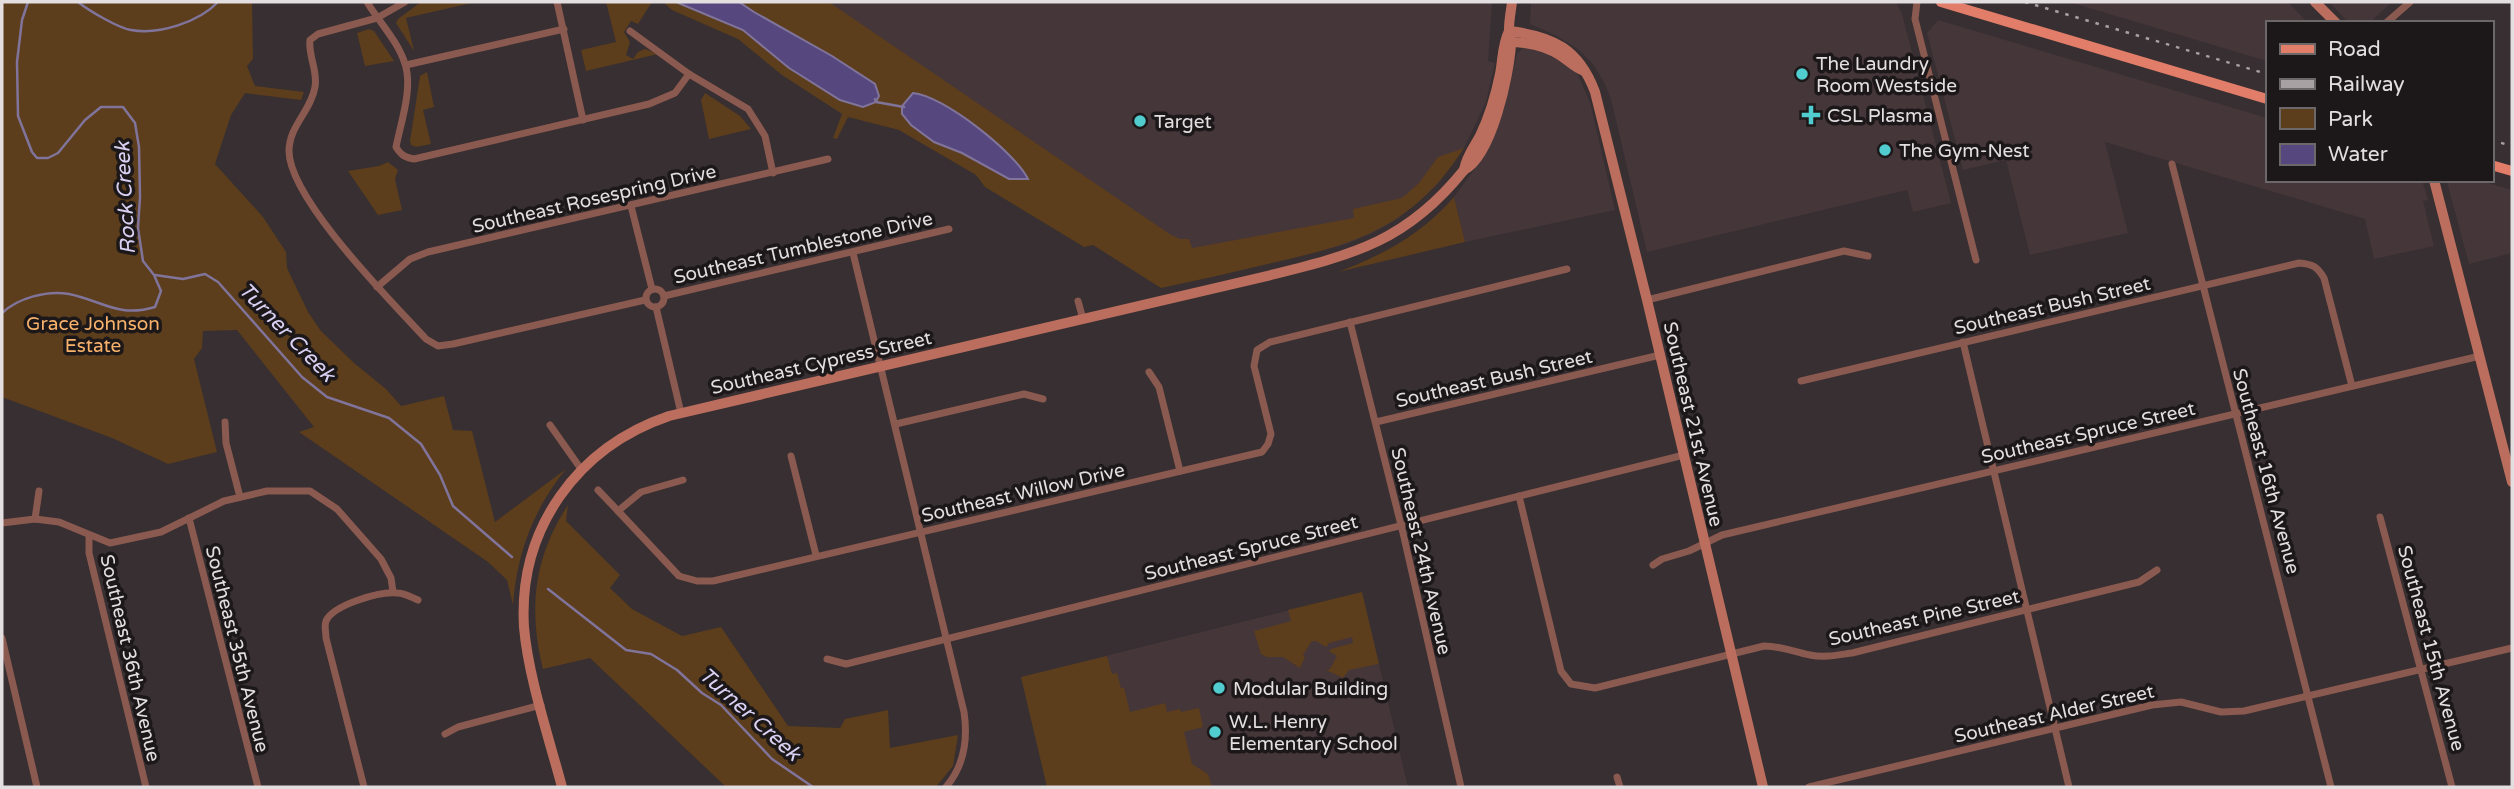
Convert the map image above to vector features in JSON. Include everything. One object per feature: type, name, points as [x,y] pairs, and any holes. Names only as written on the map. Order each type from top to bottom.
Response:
[{"type":"main road","name":"Southeast Cypress Street","points":[[562,787],[526,637],[525,589],[533,552],[547,518],[581,470],[594,457],[622,436],[651,422],[681,413],[1271,275],[1356,253],[1384,240],[1411,223],[1445,192],[1464,170],[1472,166],[1491,130],[1505,88],[1512,2]]},
{"type":"main road","points":[[1941,2],[2266,99]]},
{"type":"main road","points":[[2315,2],[2334,21]]},
{"type":"main road","name":"Southeast 21st Avenue","points":[[1508,38],[1538,36],[1573,54],[1583,64],[1597,97],[1763,787]]},
{"type":"main road","points":[[2493,166],[2512,171]]},
{"type":"main road","points":[[2435,182],[2512,482]]},
{"type":"street","points":[[367,2],[406,65],[407,88],[396,147],[400,154],[414,159],[649,104],[675,93],[689,74]]},
{"type":"street","points":[[405,2],[377,18],[318,34],[310,40],[315,88],[292,132],[289,150],[292,170],[346,252],[426,339],[438,346],[646,300]]},
{"type":"street","points":[[557,2],[583,120]]},
{"type":"street","points":[[1917,2],[1915,19],[1976,260]]},
{"type":"street","points":[[2388,21],[2410,2]]},
{"type":"street","points":[[406,65],[564,29]]},
{"type":"street","points":[[631,31],[689,74],[748,109],[765,136],[773,173]]},
{"type":"street","name":"Southeast Rosespring Drive","points":[[377,287],[410,259],[428,252],[828,159]]},
{"type":"street","name":"Southeast 16th Avenue","points":[[2172,164],[2331,787]]},
{"type":"street","points":[[631,206],[652,289]]},
{"type":"street","name":"Southeast Tumblestone Drive","points":[[664,296],[949,229]]},
{"type":"street","points":[[1647,300],[1844,251],[1868,256]]},
{"type":"street","points":[[853,253],[964,712],[966,736],[962,759],[957,772],[946,787]]},
{"type":"street","name":"Southeast Bush Street","points":[[1801,381],[2299,263],[2319,268],[2324,278],[2352,386]]},
{"type":"street","points":[[1350,322],[1567,269]]},
{"type":"street","points":[[652,289],[659,290],[664,296],[662,304],[656,307],[649,306],[646,300],[647,293],[652,289]]},
{"type":"street","points":[[1079,302],[1083,319]]},
{"type":"street","points":[[656,307],[681,413]]},
{"type":"street","name":"Southeast 24th Avenue","points":[[1350,322],[1401,525],[1461,787]]},
{"type":"street","name":"Southeast Willow Drive","points":[[598,490],[679,576],[696,581],[713,581],[1262,452],[1271,434],[1254,366],[1257,350],[1270,342],[1350,322]]},
{"type":"street","points":[[1963,342],[2069,787]]},
{"type":"street","name":"Southeast Bush Street","points":[[1376,422],[1660,355]]},
{"type":"street","name":"Southeast Spruce Street","points":[[1653,565],[1722,535],[2480,356]]},
{"type":"street","points":[[1149,372],[1159,387],[1180,471]]},
{"type":"street","points":[[896,424],[1024,394],[1043,399]]},
{"type":"street","points":[[225,422],[226,443],[240,498]]},
{"type":"street","points":[[550,425],[581,470]]},
{"type":"street","name":"Southeast Spruce Street","points":[[827,659],[846,664],[1684,455]]},
{"type":"street","points":[[792,456],[816,555]]},
{"type":"street","points":[[618,511],[641,492],[683,480]]},
{"type":"street","points":[[35,519],[39,491]]},
{"type":"street","points":[[2,523],[35,519],[70,525],[110,543],[123,542],[161,531],[225,501],[267,491],[310,491],[337,509],[381,559],[391,578],[393,592]]},
{"type":"street","name":"Southeast Pine Street","points":[[1519,496],[1560,671],[1571,684],[1595,688],[1731,653],[1778,646],[1809,655],[1852,653],[2140,582],[2157,570]]},
{"type":"street","name":"Southeast 15th Avenue","points":[[2380,517],[2452,787]]},
{"type":"street","name":"Southeast 35th Avenue","points":[[189,518],[258,787]]},
{"type":"street","name":"Southeast 36th Avenue","points":[[89,535],[89,553],[146,787]]},
{"type":"street","points":[[364,787],[326,638],[325,623],[341,606],[393,592],[418,600]]},
{"type":"street","points":[[2,638],[37,787]]},
{"type":"street","name":"Southeast Alder Street","points":[[1809,787],[2152,705],[2181,702],[2221,712],[2244,711],[2512,648]]},
{"type":"street","points":[[444,734],[458,727],[541,705]]},
{"type":"street","points":[[1617,777],[1620,787]]},
{"type":"shaded area","points":[[799,2],[1492,2],[1488,61],[1495,63],[1486,102],[1464,148],[1438,184],[1399,218],[1344,245],[1203,279]]},
{"type":"shaded area","points":[[1531,2],[1897,4],[1902,14],[1951,203],[1913,212],[1907,190],[1647,252],[1611,99],[1604,82],[1593,64],[1578,49],[1530,24]]},
{"type":"shaded area","points":[[2069,2],[2288,2],[2306,21],[2266,21],[2266,61]]},
{"type":"shaded area","points":[[2329,2],[2392,2],[2371,21],[2347,21]]},
{"type":"shaded area","points":[[1938,20],[2266,118],[2266,182],[2423,182],[2428,200],[2423,201],[2434,246],[2374,259],[2365,219],[2105,142],[2128,233],[2030,255],[2006,160],[1963,170],[1927,33]]},
{"type":"shaded area","points":[[1524,47],[1534,47],[1566,62],[1578,75],[1590,102],[1615,210],[1465,242],[1454,197],[1489,144],[1504,107],[1517,54]]},
{"type":"shaded area","points":[[2447,182],[2485,182],[2512,190],[2512,253],[2469,264]]},
{"type":"shaded area","name":"W.L. Henry Elementary School","points":[[1362,592],[1408,787],[1047,787],[1021,677]]},
{"type":"green space","name":"Grace Johnson Estate","points":[[2,2],[252,2],[253,59],[247,66],[255,86],[304,92],[301,100],[245,93],[231,115],[215,164],[263,217],[286,252],[287,268],[308,312],[321,331],[386,389],[401,406],[444,396],[453,430],[472,431],[495,522],[566,469],[544,500],[529,533],[518,568],[513,605],[507,580],[488,562],[299,432],[314,427],[237,330],[203,331],[202,348],[194,359],[217,452],[168,464],[112,438],[2,397]]},
{"type":"green space","points":[[421,2],[476,2],[406,18],[414,51],[396,23]]},
{"type":"green space","points":[[606,2],[652,2],[638,24],[631,21],[624,32],[630,42],[626,55],[633,59],[638,52],[645,49],[658,54],[586,71],[581,50],[616,42]]},
{"type":"green space","points":[[663,2],[676,2],[743,30],[789,68],[754,12],[739,2],[829,2],[1171,235],[1189,239],[1192,248],[1354,218],[1353,209],[1402,198],[1419,183],[1438,157],[1464,148],[1445,175],[1425,196],[1404,214],[1381,228],[1357,239],[1303,256],[1161,288],[1093,245],[1084,247],[985,187],[976,175],[899,130],[848,117],[837,139],[833,138],[842,114],[782,75],[738,39],[672,10]]},
{"type":"green space","points":[[369,29],[374,31],[394,61],[365,66],[357,33]]},
{"type":"green space","points":[[427,72],[434,107],[423,110],[431,144],[416,147],[411,145],[410,141],[420,76]]},
{"type":"green space","points":[[705,93],[740,116],[751,129],[709,139],[701,100]]},
{"type":"green space","points":[[388,162],[398,170],[395,179],[402,210],[378,215],[348,171]]},
{"type":"green space","points":[[1454,197],[1465,242],[1338,272],[1371,258],[1415,233]]},
{"type":"green space","points":[[568,505],[566,521],[620,575],[610,588],[632,609],[682,636],[721,627],[788,726],[840,728],[845,719],[888,710],[890,748],[958,735],[953,766],[936,787],[726,787],[590,658],[543,669],[536,625],[537,584],[548,544]]},
{"type":"green space","points":[[1362,592],[1379,664],[1349,670],[1343,678],[1326,670],[1330,669],[1337,656],[1329,651],[1353,643],[1352,637],[1329,643],[1326,647],[1312,641],[1303,655],[1305,657],[1300,668],[1283,657],[1267,657],[1261,654],[1254,631],[1291,621],[1288,610]]},
{"type":"green space","points":[[1107,656],[1112,674],[1117,673],[1121,688],[1124,688],[1130,712],[1165,703],[1167,712],[1199,708],[1203,727],[1184,732],[1192,764],[1208,774],[1212,787],[1047,787],[1021,677]]},
{"type":"water","points":[[676,2],[739,2],[875,84],[879,96],[876,102],[863,107],[840,100],[789,68],[743,30]]},
{"type":"water","points":[[913,93],[941,103],[994,140],[1009,154],[1028,179],[1009,179],[962,153],[934,142],[911,125],[902,114],[902,106]]},
{"type":"waterway","name":"Rock Creek","points":[[2,313],[24,299],[52,293],[69,294],[120,310],[142,310],[155,307],[161,291],[154,275],[143,261],[138,228],[139,147],[135,123],[123,107],[101,107],[85,120],[58,153],[48,158],[37,158],[32,152],[18,116],[17,62],[22,20],[28,2]]},
{"type":"waterway","name":"Rock Creek","points":[[78,2],[119,26],[142,31],[166,29],[190,21],[218,2]]},
{"type":"waterway","points":[[875,99],[876,102],[904,107]]},
{"type":"waterway","name":"Turner Creek","points":[[155,275],[183,279],[205,274],[218,282],[302,377],[327,397],[389,418],[421,444],[440,475],[453,506],[512,557]]},
{"type":"waterway","name":"Turner Creek","points":[[548,589],[626,650],[651,654],[677,670],[702,693],[721,705],[772,759],[813,787]]},
{"type":"railway","points":[[2025,2],[2266,74]]},
{"type":"railway","points":[[2493,141],[2512,146]]},
{"type":"place","name":"The Laundry Room Westside","points":[[1802,74]]},
{"type":"place","name":"CSL Plasma","points":[[1811,115]]},
{"type":"place","name":"Target","points":[[1140,121]]},
{"type":"place","name":"The Gym-Nest","points":[[1885,150]]},
{"type":"place","name":"Modular Building","points":[[1219,688]]},
{"type":"place","name":"W.L. Henry Elementary School","points":[[1215,732]]}]
